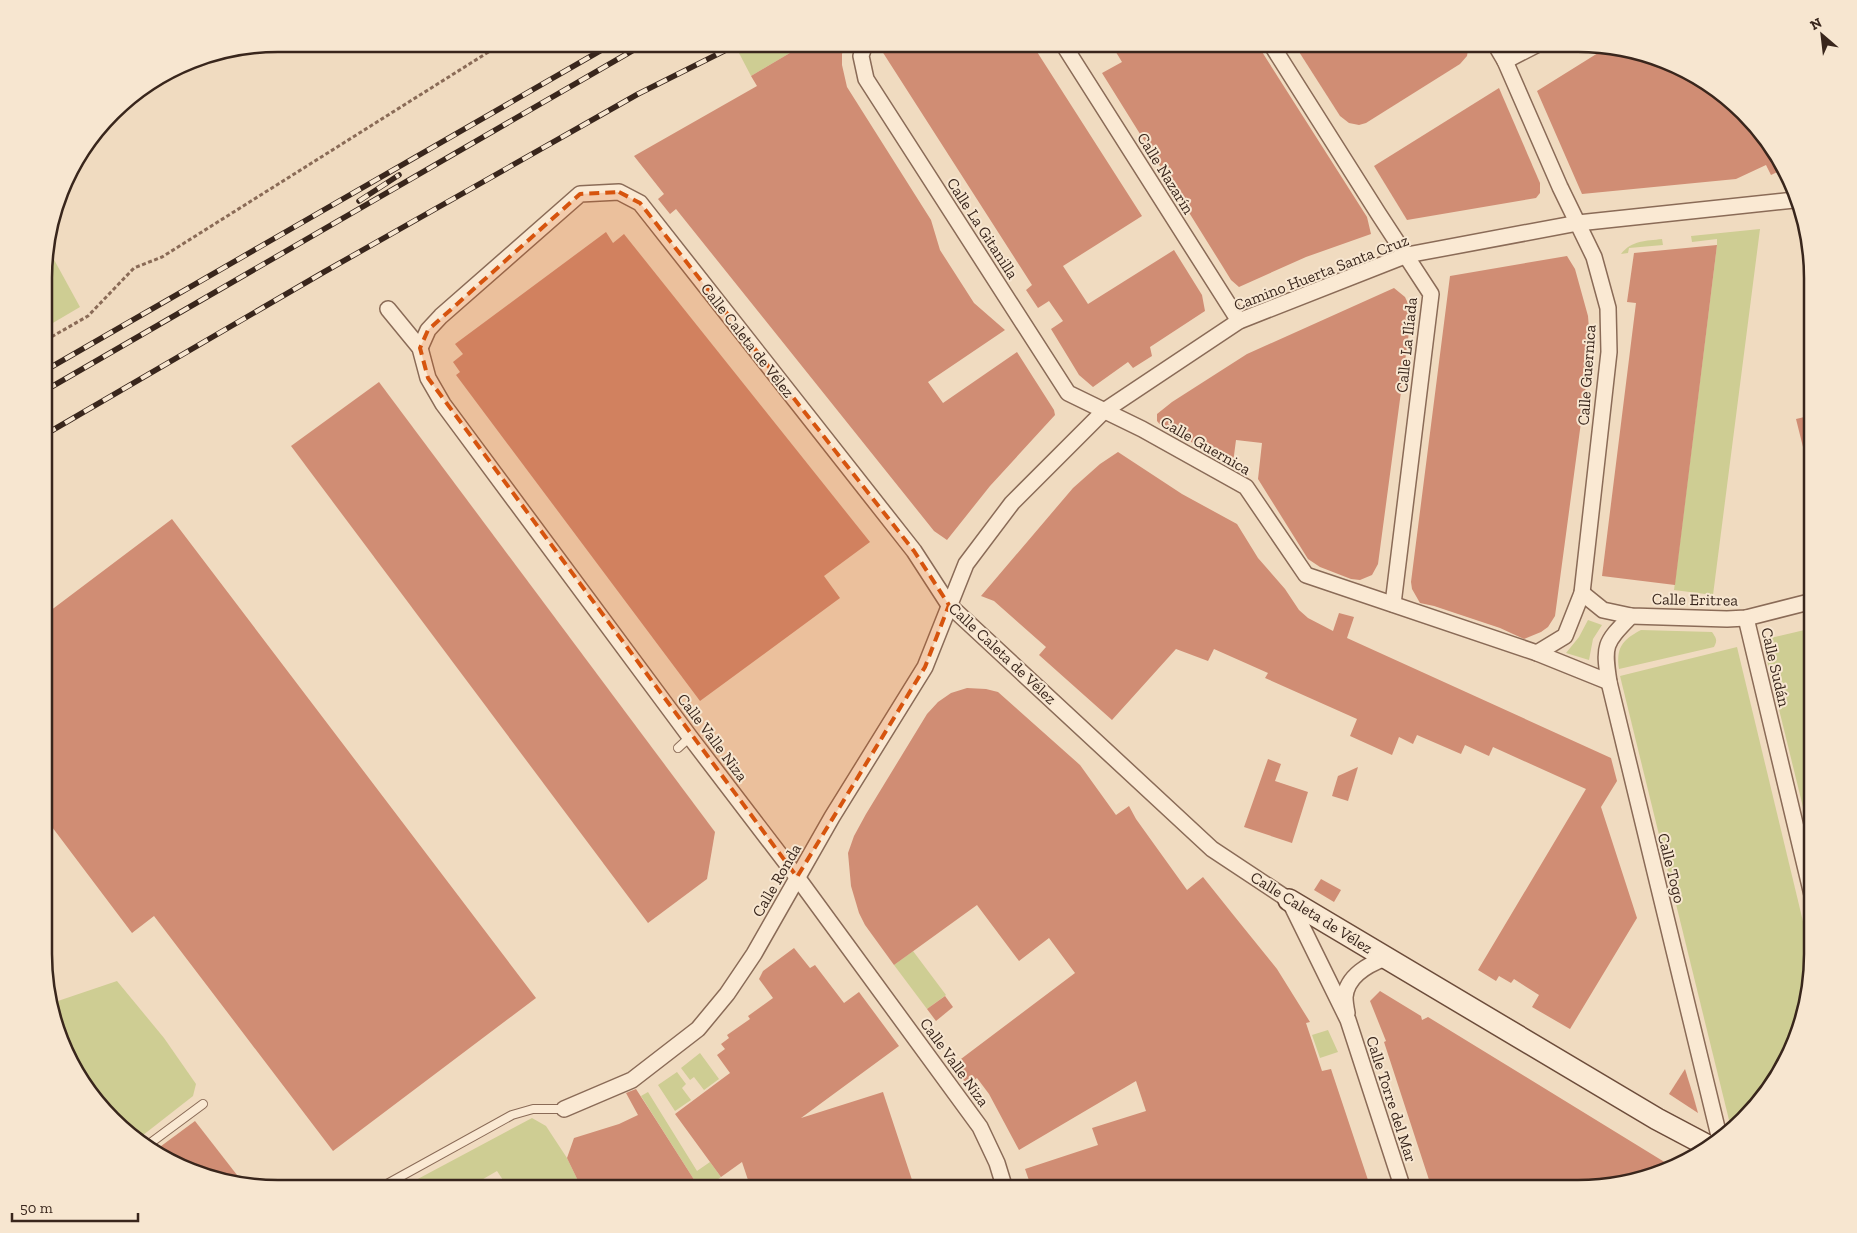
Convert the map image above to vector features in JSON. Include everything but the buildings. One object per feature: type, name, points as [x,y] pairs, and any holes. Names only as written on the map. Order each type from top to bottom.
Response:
[{"type":"street","name":"Calle La Gitanilla","points":[[863,52],[861,56],[866,79],[1068,393],[1104,411]]},
{"type":"street","name":"Calle Nazarín","points":[[1068,52],[1239,321]]},
{"type":"street","name":"Calle La Ilíada","points":[[1276,52],[1431,294],[1393,604]]},
{"type":"street","name":"Calle Guernica","points":[[1499,52],[1594,257],[1608,308],[1609,352],[1582,593],[1565,636],[1537,653]]},
{"type":"street","points":[[1504,61],[1522,52]]},
{"type":"street","name":"Calle Caleta de Vélez","points":[[420,348],[428,330],[441,316],[580,194],[619,192],[640,203],[914,551],[949,605],[1212,848],[1289,900],[1656,1119],[1702,1143]]},
{"type":"street","name":"Camino Huerta Santa Cruz","points":[[949,605],[966,564],[1012,503],[1104,411],[1239,321],[1407,255],[1578,224],[1791,200]]},
{"type":"street","name":"Calle Valle Niza","points":[[388,309],[420,348],[428,378],[443,404],[690,737],[797,877],[980,1126],[997,1163],[1002,1180]]},
{"type":"street","name":"Calle Guernica","points":[[1104,411],[1142,429],[1246,487],[1306,575],[1537,653],[1609,682]]},
{"type":"street","name":"Calle Eritrea","points":[[1582,593],[1603,610],[1631,616],[1746,618],[1804,603]]},
{"type":"street","name":"Calle Ronda","points":[[564,1108],[632,1080],[698,1030],[727,994],[754,954],[797,877],[925,667],[949,605]]},
{"type":"street","name":"Calle Togo","points":[[1631,616],[1610,638],[1605,656],[1609,682],[1718,1132]]},
{"type":"street","name":"Calle Sudán","points":[[1746,618],[1804,861]]},
{"type":"street","name":"Calle Torre del Mar","points":[[1289,900],[1348,1020],[1400,1180]]},
{"type":"street","name":"Calle Torre del Mar","points":[[1348,1020],[1345,997],[1350,982],[1371,963],[1386,958]]},
{"type":"lane","points":[[678,748],[690,737]]},
{"type":"lane","points":[[152,1142],[204,1104]]},
{"type":"lane","points":[[394,1180],[512,1115],[533,1109],[564,1108]]},
{"type":"path","points":[[52,337],[88,316],[134,268],[162,257],[488,52]]},
{"type":"highlighted area","points":[[619,192],[640,203],[914,551],[949,605],[925,667],[797,877],[428,378],[420,348],[428,330],[580,194]]},
{"type":"shaded area","points":[[741,52],[792,52],[751,76],[739,53]]},
{"type":"shaded area","points":[[1760,229],[1713,595],[1674,590],[1717,245],[1717,239],[1692,242],[1691,236]]},
{"type":"shaded area","points":[[1662,239],[1663,245],[1629,248],[1628,253],[1621,254],[1625,249],[1635,244]]},
{"type":"shaded area","points":[[53,258],[80,307],[52,323]]},
{"type":"shaded area","points":[[1588,620],[1602,625],[1593,639],[1589,660],[1566,653],[1579,637]]},
{"type":"shaded area","points":[[1641,630],[1712,632],[1716,643],[1714,647],[1619,669],[1618,655],[1622,645],[1629,637]]},
{"type":"shaded area","points":[[1804,630],[1804,811],[1762,640]]},
{"type":"shaded area","points":[[1737,647],[1804,926],[1804,970],[1797,1013],[1781,1055],[1749,1104],[1730,1123],[1620,676]]},
{"type":"shaded area","points":[[913,951],[946,995],[927,1009],[894,965]]},
{"type":"shaded area","points":[[117,981],[164,1038],[196,1084],[193,1096],[143,1135],[141,1134],[108,1104],[83,1068],[64,1027],[57,1001]]},
{"type":"shaded area","points":[[1328,1030],[1338,1052],[1320,1058],[1312,1035]]},
{"type":"shaded area","points":[[700,1053],[719,1079],[704,1090],[694,1077],[690,1080],[681,1068]]},
{"type":"shaded area","points":[[677,1072],[686,1084],[682,1088],[691,1100],[675,1111],[658,1085]]},
{"type":"shaded area","points":[[648,1092],[697,1171],[710,1162],[721,1177],[717,1180],[694,1180],[641,1096]]},
{"type":"shaded area","points":[[532,1118],[546,1126],[567,1158],[578,1180],[503,1180],[497,1171],[482,1180],[416,1180]]},
{"type":"railway","points":[[52,367],[598,52]]},
{"type":"railway","points":[[52,387],[630,52]]},
{"type":"railway","points":[[52,431],[324,272],[638,94],[722,52]]},
{"type":"railway","points":[[359,201],[399,175]]}]
